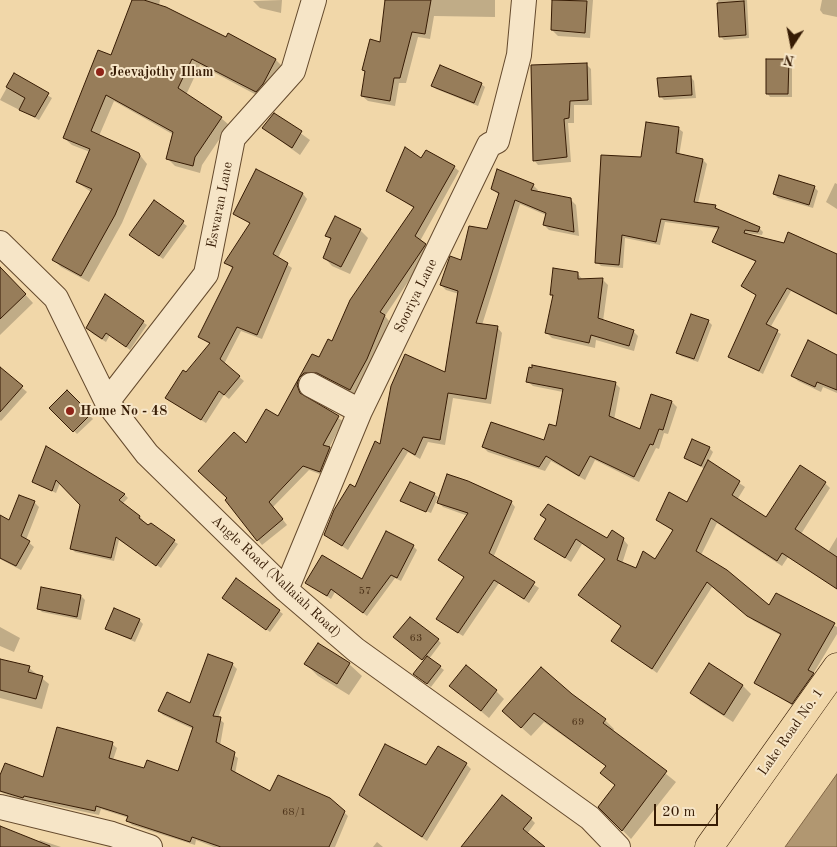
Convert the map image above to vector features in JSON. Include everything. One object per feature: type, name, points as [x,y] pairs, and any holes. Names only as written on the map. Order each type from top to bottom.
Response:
[{"type":"main road","name":"Lake Road No. 1","points":[[709,847],[837,667]]},
{"type":"street","name":"Eswaran Lane","points":[[107,402],[206,274],[233,138],[293,71],[314,0]]},
{"type":"street","name":"Sooriya Lane","points":[[286,590],[360,411],[489,145],[497,141],[520,54],[524,0]]},
{"type":"street","name":"Angle Road (Nallaiah Road)","points":[[0,243],[56,298],[107,402],[147,454],[286,590],[356,650],[590,818],[618,847]]},
{"type":"street","points":[[310,386],[360,411]]},
{"type":"street","points":[[0,807],[112,834],[150,847]]},
{"type":"shaded area","points":[[837,774],[837,847],[785,847]]},
{"type":"building","points":[[132,0],[144,0],[166,7],[226,37],[228,33],[276,59],[263,84],[256,92],[192,59],[178,88],[222,117],[195,157],[193,166],[166,159],[173,132],[106,95],[91,131],[139,153],[140,156],[115,215],[81,276],[52,260],[92,189],[76,182],[90,149],[63,138],[98,50],[111,55]]},
{"type":"building","points":[[385,0],[431,0],[425,34],[412,32],[400,78],[394,78],[390,101],[361,96],[365,71],[362,70],[370,39],[380,42]]},
{"type":"building","points":[[552,0],[587,1],[585,33],[551,30]]},
{"type":"building","points":[[744,1],[746,35],[719,37],[717,3]]},
{"type":"building","points":[[766,59],[789,59],[788,94],[766,94]]},
{"type":"building","points":[[587,63],[588,100],[570,101],[569,118],[564,119],[567,157],[533,161],[531,65]]},
{"type":"building","points":[[440,65],[482,83],[474,103],[431,86]]},
{"type":"building","points":[[14,73],[49,93],[35,117],[19,110],[25,98],[6,87]]},
{"type":"building","points":[[691,76],[692,95],[659,97],[657,78]]},
{"type":"building","points":[[274,113],[302,131],[292,148],[262,128]]},
{"type":"building","points":[[646,122],[679,127],[676,153],[703,159],[694,202],[716,205],[715,208],[760,227],[758,232],[745,230],[744,233],[784,243],[788,232],[837,254],[837,314],[787,288],[766,324],[778,330],[759,371],[728,357],[756,295],[741,286],[756,261],[712,242],[719,227],[661,219],[656,242],[622,235],[619,265],[595,263],[601,155],[641,157]]},
{"type":"building","points":[[405,147],[421,158],[426,150],[455,166],[415,236],[426,244],[380,312],[385,315],[367,359],[350,390],[317,373],[304,373],[299,378],[297,385],[300,393],[339,416],[323,445],[330,447],[320,472],[303,466],[269,502],[283,519],[257,541],[225,500],[227,498],[198,471],[234,432],[246,443],[266,409],[278,416],[312,354],[319,357],[328,339],[332,341],[350,300],[414,207],[386,191]]},
{"type":"building","points":[[256,169],[303,193],[273,254],[288,263],[257,335],[237,327],[220,359],[240,376],[224,395],[219,391],[201,420],[165,398],[183,370],[186,372],[210,343],[198,337],[233,267],[224,263],[250,223],[233,214]]},
{"type":"building","points":[[497,169],[534,184],[531,190],[571,198],[574,232],[543,225],[546,213],[515,200],[476,323],[498,326],[486,399],[448,393],[440,440],[423,437],[415,455],[403,448],[342,546],[324,535],[334,510],[350,484],[355,487],[375,441],[380,444],[391,386],[405,354],[445,372],[458,291],[440,285],[450,256],[461,260],[469,226],[487,229],[499,193],[491,189]]},
{"type":"building","points":[[779,175],[815,186],[809,205],[773,194]]},
{"type":"building","points":[[154,200],[184,221],[159,256],[129,235]]},
{"type":"building","points":[[335,216],[361,229],[341,267],[323,258],[331,238],[325,236]]},
{"type":"building","points":[[0,267],[26,294],[0,319]]},
{"type":"building","points":[[553,268],[578,272],[578,279],[603,278],[598,318],[634,330],[629,346],[591,335],[589,343],[545,333],[553,295],[550,295]]},
{"type":"building","points":[[105,294],[144,321],[126,347],[106,333],[102,339],[86,328]]},
{"type":"building","points":[[691,314],[709,320],[694,359],[676,353]]},
{"type":"building","points":[[808,340],[837,355],[837,390],[817,382],[815,387],[791,376]]},
{"type":"building","points":[[532,365],[616,382],[609,416],[640,429],[651,394],[672,401],[663,430],[659,429],[653,445],[650,444],[634,477],[590,456],[579,476],[546,456],[539,467],[482,447],[491,422],[544,440],[549,424],[556,426],[563,389],[526,382],[529,367],[532,368]]},
{"type":"building","points":[[0,367],[23,386],[0,412]]},
{"type":"building","name":"Home No - 48","points":[[67,390],[91,414],[73,432],[49,408]]},
{"type":"building","points":[[692,439],[710,447],[701,466],[684,458]]},
{"type":"building","points":[[46,446],[125,494],[119,500],[140,516],[139,518],[148,525],[151,523],[175,540],[156,566],[116,537],[111,558],[70,549],[80,505],[56,480],[52,491],[32,482]]},
{"type":"building","points":[[708,460],[740,481],[732,495],[766,517],[800,465],[826,482],[795,529],[837,557],[837,589],[782,553],[777,561],[711,518],[696,551],[727,570],[769,605],[776,593],[835,623],[808,670],[814,673],[792,704],[754,683],[781,634],[747,616],[707,582],[652,669],[611,641],[621,626],[578,595],[605,559],[576,539],[565,558],[534,539],[546,519],[540,515],[548,504],[607,538],[612,530],[624,538],[617,560],[636,568],[643,551],[655,559],[673,530],[656,520],[669,492],[687,502]]},
{"type":"building","points":[[447,474],[468,481],[512,501],[489,553],[535,582],[524,599],[494,580],[458,633],[436,619],[464,577],[438,560],[468,513],[437,503]]},
{"type":"building","points":[[410,482],[435,493],[426,512],[400,501]]},
{"type":"building","points":[[19,495],[35,501],[21,536],[30,541],[16,566],[0,558],[0,515],[9,520]]},
{"type":"building","points":[[386,531],[414,545],[397,578],[391,575],[363,613],[331,589],[327,596],[305,583],[322,555],[362,579]]},
{"type":"building","points":[[236,578],[280,610],[266,630],[222,598]]},
{"type":"building","points":[[41,587],[81,595],[77,617],[37,609]]},
{"type":"building","points":[[114,608],[140,619],[131,639],[105,629]]},
{"type":"building","points":[[410,617],[439,639],[422,660],[393,637]]},
{"type":"building","points":[[318,643],[350,663],[337,684],[304,664]]},
{"type":"building","points":[[208,654],[233,663],[213,716],[221,717],[216,742],[235,752],[231,770],[270,791],[278,775],[330,798],[345,811],[329,847],[221,847],[192,837],[190,842],[126,821],[128,816],[96,806],[95,811],[24,796],[23,798],[0,791],[0,775],[5,763],[43,777],[57,727],[113,742],[109,758],[144,768],[147,760],[178,771],[193,727],[158,711],[167,692],[190,703]]},
{"type":"building","points":[[427,656],[441,666],[427,684],[413,674]]},
{"type":"building","points":[[0,659],[30,666],[28,672],[43,676],[36,699],[0,690]]},
{"type":"building","points":[[709,663],[743,685],[724,715],[690,693]]},
{"type":"building","points":[[466,665],[497,690],[481,711],[449,686]]},
{"type":"building","points":[[541,667],[572,694],[606,719],[603,723],[667,771],[622,831],[598,807],[615,785],[600,773],[606,766],[534,713],[521,728],[502,711]]},
{"type":"building","points":[[385,744],[426,765],[438,746],[467,763],[422,837],[359,795]]},
{"type":"building","points":[[502,795],[532,818],[523,829],[545,847],[461,847]]},
{"type":"building","points":[[0,826],[50,846],[50,847],[0,847]]},
{"type":"place","name":"Jeevajothy Illam","points":[[100,72]]},
{"type":"place","name":"Home No - 48","points":[[70,411]]}]
